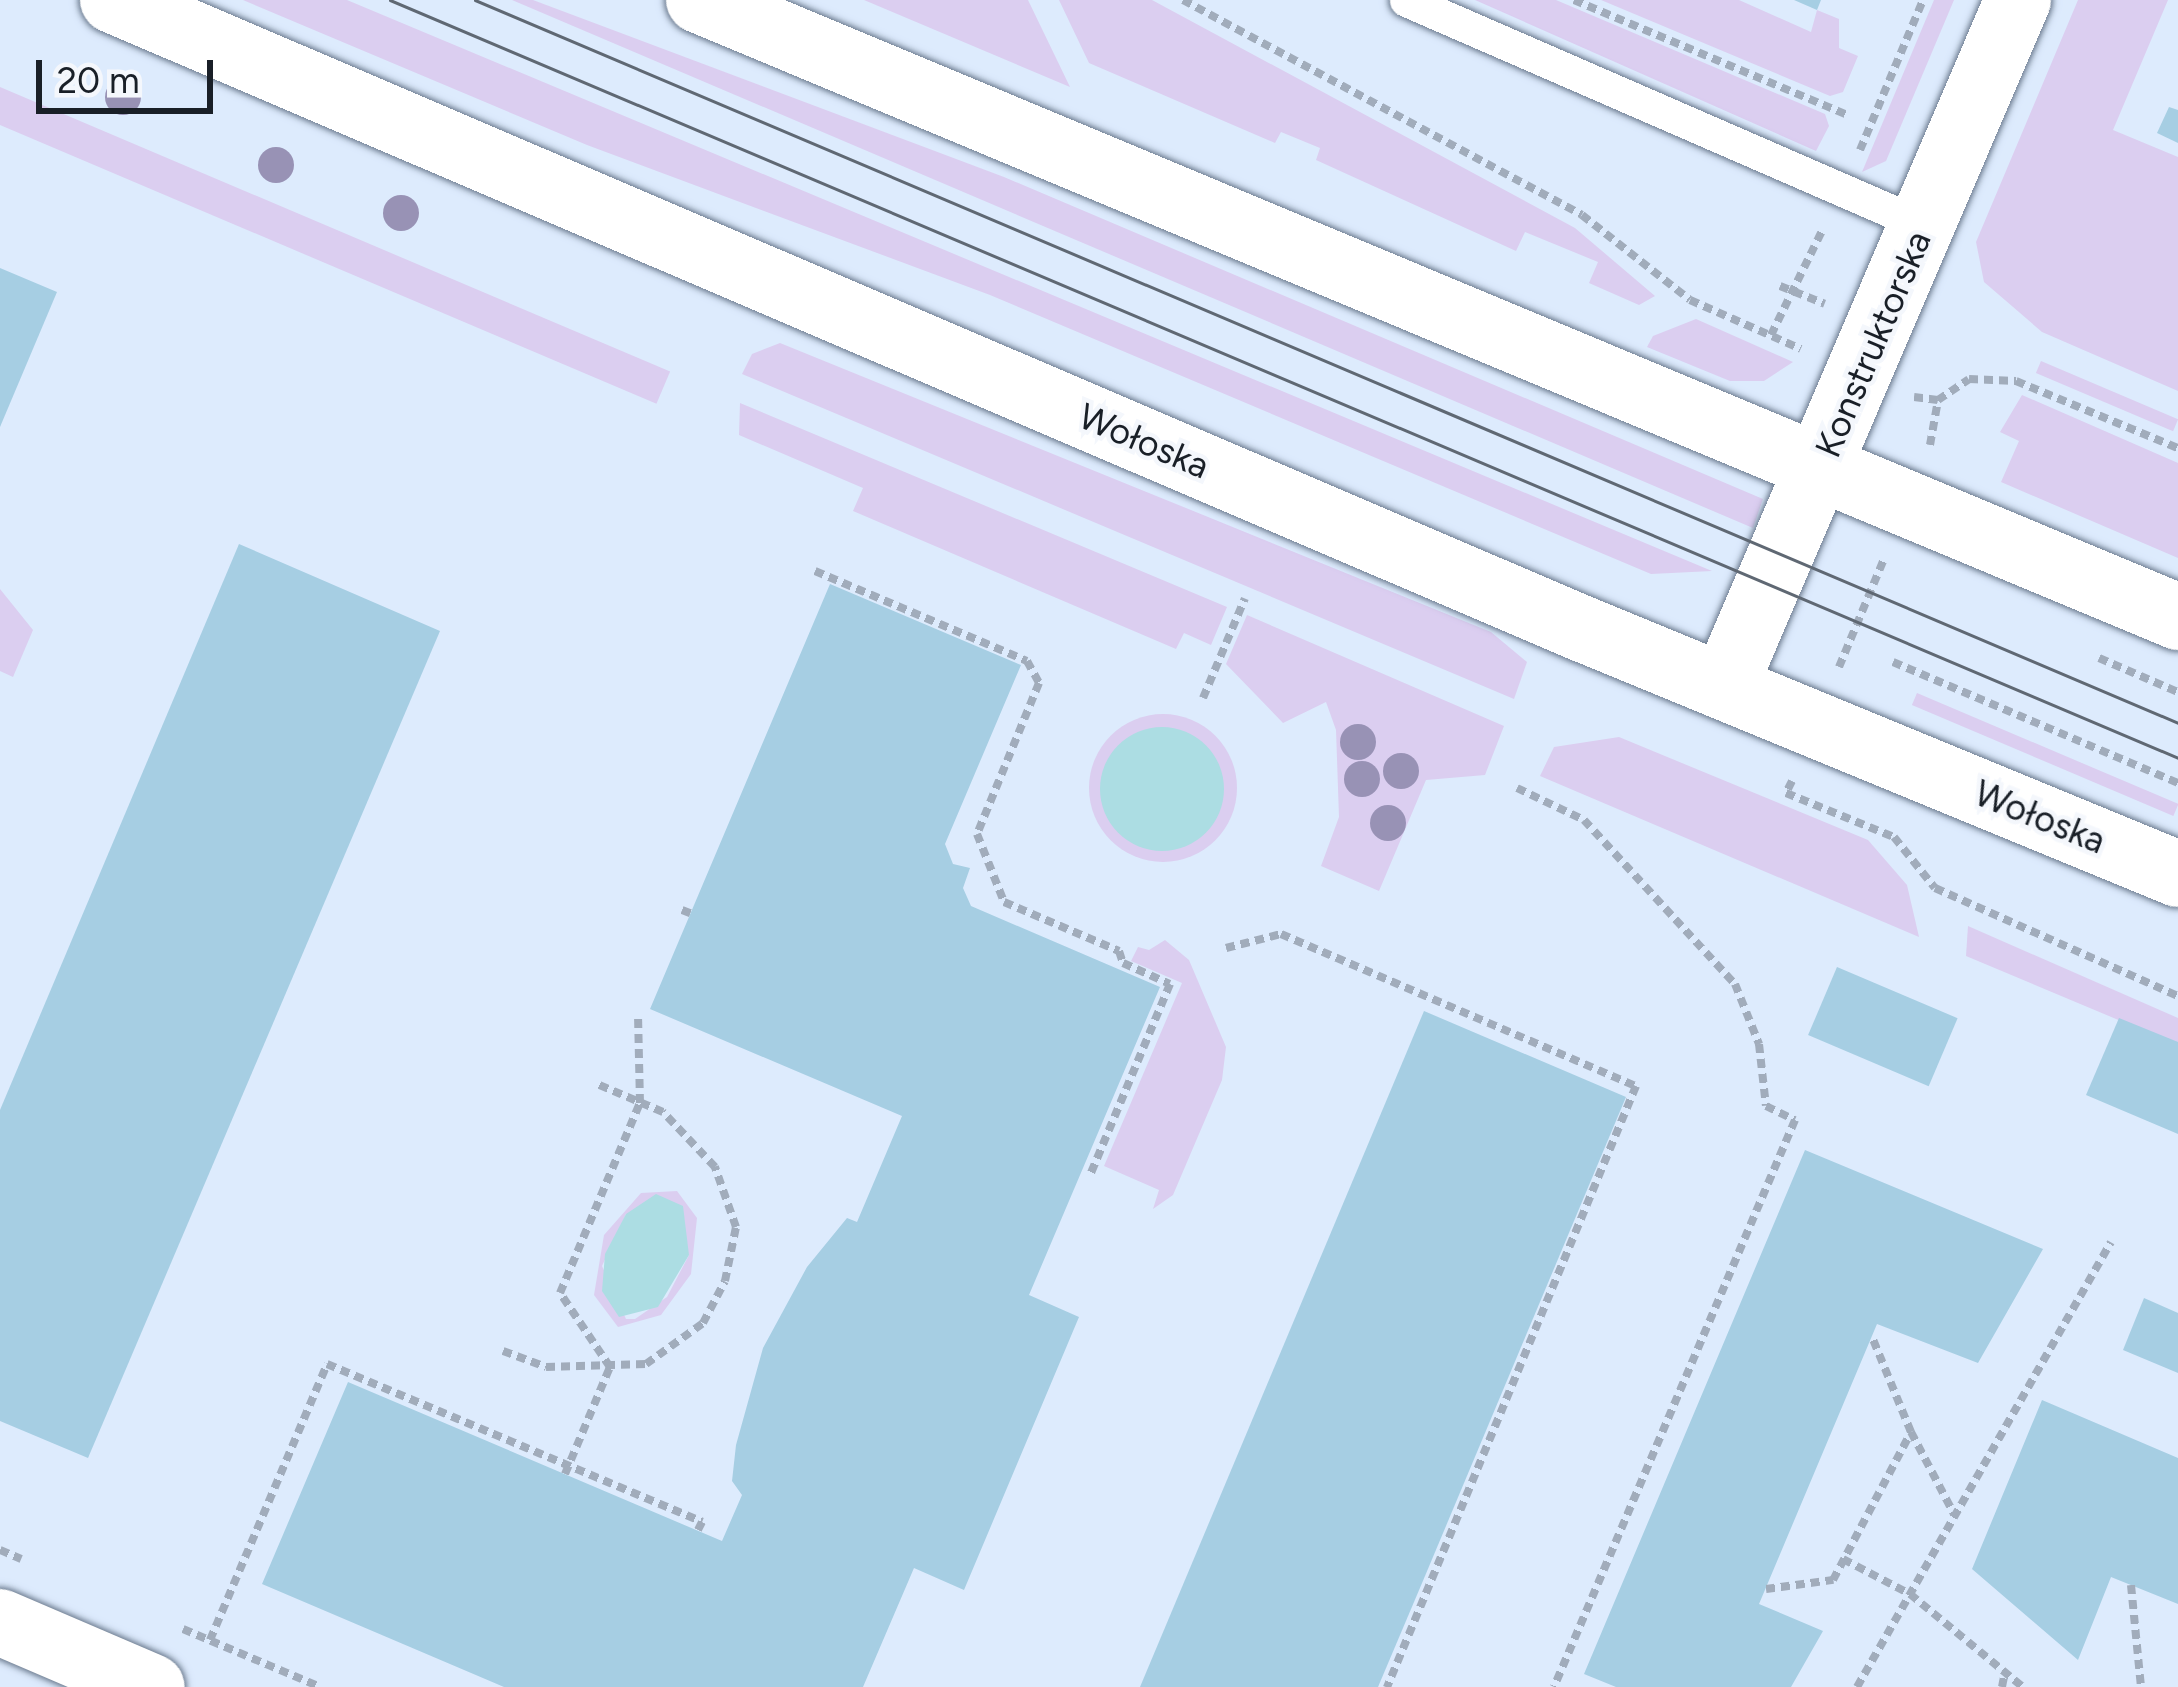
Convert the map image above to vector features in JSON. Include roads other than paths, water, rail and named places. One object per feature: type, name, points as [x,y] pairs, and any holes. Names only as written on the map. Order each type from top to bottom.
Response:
[{"type":"main road","name":"Wołoska","points":[[113,0],[1724,687],[2178,874]]},
{"type":"main road","points":[[699,0],[2178,617]]},
{"type":"main road","name":"Konstruktorska","points":[[1724,687],[2018,0]]},
{"type":"main road","points":[[0,1622],[152,1687]]},
{"type":"lane","points":[[1406,0],[1923,226]]},
{"type":"tram line","points":[[390,0],[2178,758]]},
{"type":"tram line","points":[[475,0],[2178,723]]}]
